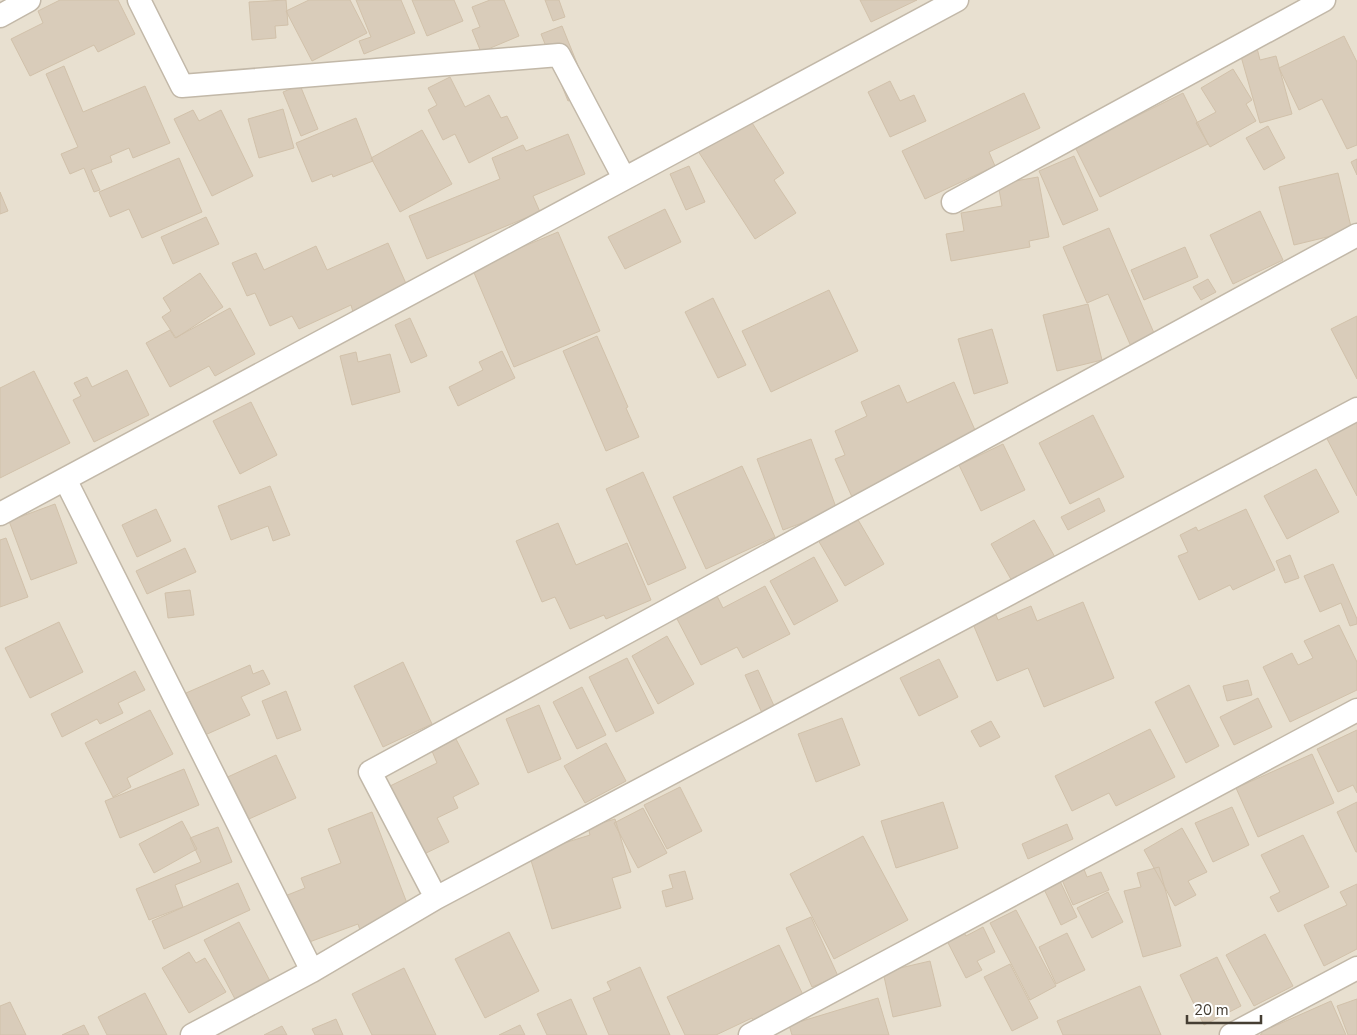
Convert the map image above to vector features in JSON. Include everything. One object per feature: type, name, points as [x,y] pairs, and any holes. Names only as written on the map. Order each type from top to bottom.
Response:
[{"type":"street","points":[[0,16],[29,0]]},
{"type":"street","points":[[139,0],[182,86],[559,56],[624,178]]},
{"type":"street","points":[[0,514],[957,0]]},
{"type":"street","points":[[953,202],[1324,0]]},
{"type":"street","points":[[436,898],[370,772],[1357,235]]},
{"type":"street","points":[[192,1035],[312,971],[436,898],[1357,409]]},
{"type":"street","points":[[65,479],[312,971]]},
{"type":"street","points":[[750,1035],[1357,710]]},
{"type":"street","points":[[1231,1035],[1357,968]]},
{"type":"shaded area","points":[[0,0],[1357,0],[1357,1035],[0,1035]]},
{"type":"building","points":[[60,0],[118,0],[135,34],[98,52],[94,45],[30,76],[11,39],[43,23],[38,11]]},
{"type":"building","points":[[286,0],[288,25],[275,26],[276,38],[252,40],[249,2]]},
{"type":"building","points":[[309,0],[350,0],[367,33],[312,61],[286,11]]},
{"type":"building","points":[[356,0],[401,0],[415,33],[364,54],[359,41],[371,37]]},
{"type":"building","points":[[412,0],[454,0],[463,21],[427,36]]},
{"type":"building","points":[[490,0],[504,0],[519,36],[481,52],[472,30],[480,27],[472,7]]},
{"type":"building","points":[[545,0],[559,0],[565,17],[553,21]]},
{"type":"building","points":[[860,0],[917,0],[871,22]]},
{"type":"building","points":[[562,26],[589,93],[568,101],[541,34]]},
{"type":"building","points":[[1344,36],[1357,62],[1357,145],[1347,149],[1322,99],[1299,110],[1279,68]]},
{"type":"building","points":[[1257,48],[1260,60],[1276,56],[1292,114],[1260,123],[1240,53]]},
{"type":"building","points":[[64,66],[83,112],[145,86],[170,143],[133,158],[129,148],[110,156],[112,162],[91,170],[100,190],[94,192],[84,168],[70,174],[61,154],[78,147],[46,74]]},
{"type":"building","points":[[1233,69],[1252,100],[1246,104],[1256,121],[1210,147],[1196,123],[1216,112],[1201,88]]},
{"type":"building","points":[[450,77],[465,107],[489,95],[501,118],[507,116],[518,138],[469,163],[455,134],[443,140],[428,110],[437,105],[428,88]]},
{"type":"building","points":[[890,81],[900,101],[914,95],[926,121],[890,137],[868,92]]},
{"type":"building","points":[[300,85],[318,129],[301,136],[283,92]]},
{"type":"building","points":[[1024,93],[1040,128],[989,152],[995,166],[925,199],[902,151]]},
{"type":"building","points":[[1183,93],[1208,144],[1100,197],[1072,141],[1089,140]]},
{"type":"building","points":[[283,109],[294,148],[259,158],[248,119]]},
{"type":"building","points":[[193,110],[199,121],[221,110],[253,176],[212,196],[174,119]]},
{"type":"building","points":[[356,118],[373,161],[333,177],[332,174],[312,182],[296,143]]},
{"type":"building","points":[[749,118],[784,173],[774,180],[796,213],[755,239],[698,151]]},
{"type":"building","points":[[1268,126],[1285,158],[1264,170],[1246,138]]},
{"type":"building","points":[[422,130],[452,184],[400,212],[371,158]]},
{"type":"building","points":[[568,134],[585,174],[533,196],[540,212],[427,259],[409,216],[500,179],[492,158],[523,145],[526,151]]},
{"type":"building","points":[[1074,156],[1098,210],[1063,225],[1039,171]]},
{"type":"building","points":[[179,158],[202,212],[142,238],[129,209],[110,217],[99,192]]},
{"type":"building","points":[[1357,159],[1357,175],[1351,162]]},
{"type":"building","points":[[689,166],[705,202],[686,210],[670,174]]},
{"type":"building","points":[[1338,173],[1352,231],[1294,245],[1279,187]]},
{"type":"building","points":[[1038,177],[1049,237],[1029,241],[1030,247],[951,261],[946,234],[964,231],[961,213],[1002,206],[998,184]]},
{"type":"building","points":[[0,192],[8,211],[0,214]]},
{"type":"building","points":[[665,209],[681,242],[625,269],[608,237]]},
{"type":"building","points":[[1260,211],[1283,260],[1233,284],[1210,235]]},
{"type":"building","points":[[206,217],[219,244],[173,264],[161,237]]},
{"type":"building","points":[[1109,228],[1157,340],[1133,351],[1108,294],[1087,303],[1063,247]]},
{"type":"building","points":[[558,232],[600,331],[514,367],[472,268]]},
{"type":"building","points":[[388,243],[408,288],[353,312],[351,305],[299,329],[292,316],[270,326],[255,293],[247,296],[232,263],[256,253],[264,270],[316,246],[327,270]]},
{"type":"building","points":[[1185,247],[1198,277],[1144,300],[1131,270]]},
{"type":"building","points":[[200,273],[223,307],[176,338],[162,317],[171,311],[163,298]]},
{"type":"building","points":[[1208,279],[1216,292],[1201,300],[1193,287]]},
{"type":"building","points":[[829,290],[858,351],[771,392],[742,331]]},
{"type":"building","points":[[713,298],[746,365],[718,378],[685,312]]},
{"type":"building","points":[[1088,304],[1102,360],[1057,371],[1043,315]]},
{"type":"building","points":[[230,308],[255,354],[215,376],[209,366],[170,387],[146,343],[170,330],[175,338]]},
{"type":"building","points":[[1357,316],[1357,379],[1331,329]]},
{"type":"building","points":[[410,318],[427,356],[411,363],[395,325]]},
{"type":"building","points":[[992,329],[1008,383],[974,394],[958,339]]},
{"type":"building","points":[[597,336],[639,437],[606,451],[563,351]]},
{"type":"building","points":[[502,351],[515,378],[458,406],[449,387],[483,370],[479,362]]},
{"type":"building","points":[[356,352],[358,362],[390,354],[400,392],[352,405],[340,356]]},
{"type":"building","points":[[127,370],[149,415],[94,442],[73,400],[81,396],[74,383],[87,377],[92,387]]},
{"type":"building","points":[[34,371],[70,443],[0,478],[0,388]]},
{"type":"building","points":[[954,382],[978,437],[852,497],[835,459],[845,455],[835,431],[867,416],[861,402],[899,385],[907,403]]},
{"type":"building","points":[[251,402],[277,455],[240,474],[213,421]]},
{"type":"building","points":[[1093,415],[1124,477],[1070,504],[1039,443]]},
{"type":"building","points":[[1357,418],[1357,496],[1325,435]]},
{"type":"building","points":[[811,439],[837,510],[783,530],[757,459]]},
{"type":"building","points":[[1003,444],[1025,490],[981,511],[959,465]]},
{"type":"building","points":[[742,466],[775,537],[706,569],[673,497]]},
{"type":"building","points":[[1316,469],[1339,512],[1287,539],[1264,496]]},
{"type":"building","points":[[643,472],[686,568],[648,585],[606,489]]},
{"type":"building","points":[[270,486],[290,535],[273,541],[268,526],[231,540],[218,506]]},
{"type":"building","points":[[1099,498],[1105,511],[1068,530],[1061,517]]},
{"type":"building","points":[[55,504],[77,563],[31,580],[9,521]]},
{"type":"building","points":[[156,509],[171,541],[137,557],[122,525]]},
{"type":"building","points":[[1246,509],[1275,570],[1233,590],[1230,585],[1199,600],[1178,556],[1188,552],[1180,535],[1196,527],[1198,531]]},
{"type":"building","points":[[857,518],[884,564],[845,586],[818,540]]},
{"type":"building","points":[[1034,520],[1060,566],[1017,590],[991,544]]},
{"type":"building","points":[[558,523],[576,565],[627,543],[651,600],[606,619],[604,615],[570,629],[555,597],[542,602],[516,541]]},
{"type":"building","points":[[6,538],[28,597],[0,607],[0,540]]},
{"type":"building","points":[[185,548],[196,572],[147,594],[136,571]]},
{"type":"building","points":[[1290,555],[1299,578],[1285,583],[1276,561]]},
{"type":"building","points":[[814,557],[838,601],[794,625],[770,581]]},
{"type":"building","points":[[1333,564],[1357,619],[1357,624],[1350,626],[1341,603],[1320,612],[1304,576]]},
{"type":"building","points":[[765,586],[790,634],[743,658],[737,647],[701,665],[676,617],[717,596],[723,608]]},
{"type":"building","points":[[190,590],[194,615],[168,618],[165,593]]},
{"type":"building","points":[[1083,602],[1114,678],[1044,707],[1028,668],[997,681],[973,624],[996,615],[998,620],[1031,606],[1037,621]]},
{"type":"building","points":[[59,622],[83,672],[30,698],[5,648]]},
{"type":"building","points":[[1339,625],[1357,662],[1357,690],[1290,722],[1263,667],[1292,653],[1298,665],[1313,658],[1304,641]]},
{"type":"building","points":[[667,636],[694,684],[658,704],[632,656]]},
{"type":"building","points":[[627,658],[654,713],[616,732],[589,677]]},
{"type":"building","points":[[939,659],[958,697],[919,716],[900,678]]},
{"type":"building","points":[[403,662],[432,724],[383,747],[354,686]]},
{"type":"building","points":[[250,665],[253,674],[263,670],[270,684],[241,697],[250,715],[205,735],[186,693]]},
{"type":"building","points":[[758,670],[775,708],[762,713],[745,675]]},
{"type":"building","points":[[135,671],[145,690],[118,703],[123,713],[100,724],[97,719],[62,737],[51,714]]},
{"type":"building","points":[[1248,680],[1252,695],[1227,701],[1223,686]]},
{"type":"building","points":[[1189,685],[1219,746],[1186,763],[1155,702]]},
{"type":"building","points":[[582,687],[606,735],[577,749],[553,702]]},
{"type":"building","points":[[286,691],[301,730],[277,739],[262,701]]},
{"type":"building","points":[[1258,698],[1272,727],[1234,745],[1220,717]]},
{"type":"building","points":[[539,705],[561,759],[528,773],[506,719]]},
{"type":"building","points":[[150,710],[173,754],[127,778],[131,787],[113,797],[85,743]]},
{"type":"building","points":[[842,718],[860,765],[816,782],[798,734]]},
{"type":"building","points":[[991,721],[1000,737],[980,747],[971,731]]},
{"type":"building","points":[[1150,729],[1175,777],[1116,806],[1109,793],[1072,811],[1055,776]]},
{"type":"building","points":[[1357,730],[1357,793],[1353,785],[1338,792],[1317,749]]},
{"type":"building","points":[[456,739],[479,784],[453,797],[458,808],[437,818],[449,842],[420,856],[386,788],[437,763],[432,751]]},
{"type":"building","points":[[606,743],[626,781],[585,803],[564,766]]},
{"type":"building","points":[[1312,754],[1334,803],[1258,837],[1236,788]]},
{"type":"building","points":[[276,755],[296,798],[240,823],[221,780]]},
{"type":"building","points":[[184,769],[199,805],[120,838],[105,801]]},
{"type":"building","points":[[680,787],[702,831],[667,849],[644,805]]},
{"type":"building","points":[[943,802],[958,848],[896,868],[881,821]]},
{"type":"building","points":[[1357,802],[1357,852],[1356,852],[1337,812]]},
{"type":"building","points":[[1232,807],[1249,845],[1213,862],[1195,823]]},
{"type":"building","points":[[643,808],[667,853],[638,868],[614,823]]},
{"type":"building","points":[[372,812],[410,911],[360,930],[358,924],[304,944],[285,896],[305,888],[301,878],[341,863],[328,829]]},
{"type":"building","points":[[615,819],[631,872],[612,878],[621,908],[552,929],[529,854],[590,835],[588,827]]},
{"type":"building","points":[[182,821],[197,849],[154,873],[139,844]]},
{"type":"building","points":[[1067,824],[1073,839],[1028,859],[1022,844]]},
{"type":"building","points":[[218,827],[232,862],[175,885],[183,907],[149,920],[136,889],[201,862],[190,838]]},
{"type":"building","points":[[1182,828],[1207,872],[1188,881],[1196,895],[1175,906],[1144,850]]},
{"type":"building","points":[[1303,835],[1329,887],[1278,912],[1270,897],[1280,892],[1261,855]]},
{"type":"building","points":[[863,836],[908,920],[834,959],[790,874]]},
{"type":"building","points":[[1082,864],[1087,877],[1101,872],[1109,890],[1073,905],[1059,873]]},
{"type":"building","points":[[1159,867],[1181,946],[1143,957],[1124,891],[1141,887],[1137,873]]},
{"type":"building","points":[[685,871],[693,899],[666,907],[662,891],[673,888],[669,875]]},
{"type":"building","points":[[1058,877],[1077,917],[1061,925],[1042,885]]},
{"type":"building","points":[[238,883],[250,910],[164,949],[152,921]]},
{"type":"building","points":[[1357,884],[1357,949],[1324,966],[1304,925],[1347,905],[1340,892]]},
{"type":"building","points":[[1108,892],[1123,922],[1092,938],[1077,908]]},
{"type":"building","points":[[1016,910],[1056,986],[1030,1000],[990,923]]},
{"type":"building","points":[[811,917],[838,976],[812,987],[786,928]]},
{"type":"building","points":[[239,922],[270,981],[235,999],[204,940]]},
{"type":"building","points":[[961,927],[966,936],[983,927],[995,952],[977,961],[982,970],[966,978],[944,935]]},
{"type":"building","points":[[509,932],[539,991],[485,1018],[455,959]]},
{"type":"building","points":[[1067,933],[1085,970],[1056,984],[1039,947]]},
{"type":"building","points":[[1265,934],[1293,986],[1254,1006],[1226,955]]},
{"type":"building","points":[[779,945],[805,999],[755,1023],[752,1018],[716,1035],[685,1035],[667,997]]},
{"type":"building","points":[[189,952],[196,963],[205,958],[226,992],[189,1013],[162,968]]},
{"type":"building","points":[[1217,957],[1241,1006],[1204,1025],[1180,975]]},
{"type":"building","points":[[930,961],[941,1006],[893,1017],[883,972]]},
{"type":"building","points":[[1010,964],[1038,1018],[1012,1031],[984,977]]},
{"type":"building","points":[[640,967],[670,1035],[609,1035],[593,998],[611,990],[607,982]]},
{"type":"building","points":[[404,968],[436,1035],[372,1035],[352,994]]},
{"type":"building","points":[[1140,986],[1161,1035],[1063,1035],[1057,1021]]},
{"type":"building","points":[[145,993],[167,1035],[107,1035],[98,1017]]},
{"type":"building","points":[[878,998],[889,1035],[792,1035],[789,1025]]},
{"type":"building","points":[[571,999],[587,1035],[547,1035],[537,1014]]},
{"type":"building","points":[[1357,999],[1357,1035],[1348,1035],[1337,1006]]},
{"type":"building","points":[[1331,1001],[1346,1035],[1260,1035],[1262,1034],[1261,1032]]},
{"type":"building","points":[[10,1002],[26,1035],[0,1035],[0,1006]]},
{"type":"building","points":[[336,1019],[343,1035],[315,1035],[312,1029]]},
{"type":"building","points":[[84,1025],[89,1035],[62,1035]]},
{"type":"building","points":[[520,1025],[525,1035],[499,1035]]},
{"type":"building","points":[[282,1026],[287,1035],[264,1035]]}]
